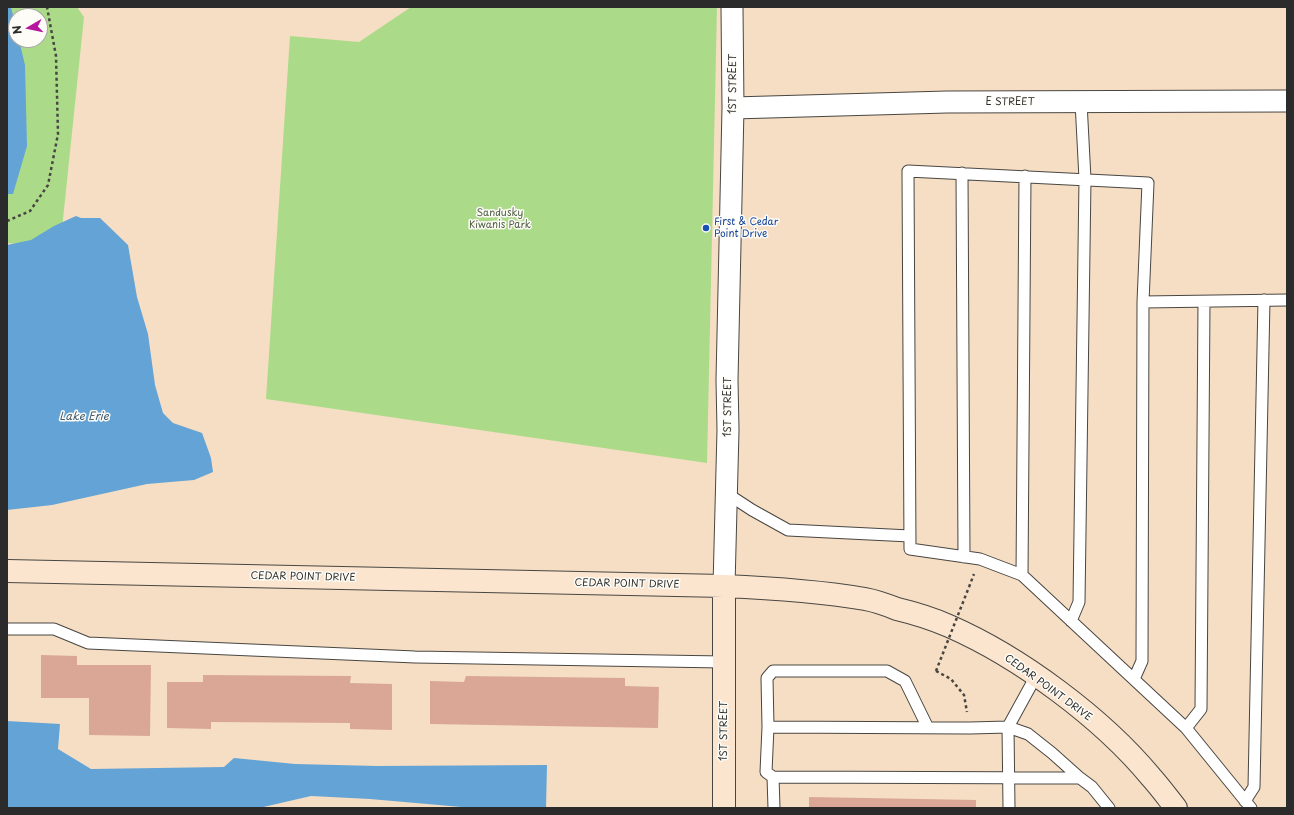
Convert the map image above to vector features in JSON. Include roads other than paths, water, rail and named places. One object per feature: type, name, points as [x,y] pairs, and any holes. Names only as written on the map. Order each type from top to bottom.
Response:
[{"type":"main road","name":"CEDAR POINT DRIVE","points":[[7,571],[724,586],[793,589],[866,600],[948,625],[1007,657],[1036,676],[1083,711],[1117,740],[1151,776],[1176,808]]},
{"type":"main road","name":"1ST STREET","points":[[724,586],[724,808]]},
{"type":"street","name":"1ST STREET","points":[[724,586],[733,108],[732,7]]},
{"type":"street","name":"E STREET","points":[[733,108],[947,102],[1287,101]]},
{"type":"lane","points":[[1071,621],[1079,602],[1085,179],[1081,102]]},
{"type":"lane","points":[[1134,679],[1142,661],[1143,302],[1148,183],[908,171],[910,548],[980,559],[1022,575],[1186,728],[1248,804]]},
{"type":"lane","points":[[962,174],[964,557]]},
{"type":"lane","points":[[1022,575],[1025,176]]},
{"type":"lane","points":[[1248,804],[1254,787],[1264,300]]},
{"type":"lane","points":[[1143,302],[1287,300]]},
{"type":"lane","points":[[1186,728],[1201,710],[1204,302]]},
{"type":"lane","points":[[726,493],[752,510],[788,530],[910,536]]},
{"type":"lane","points":[[7,629],[54,629],[88,643],[415,657],[723,662]]},
{"type":"lane","points":[[928,728],[904,681],[887,671],[773,671],[767,678],[768,727],[766,772],[773,777],[1080,778]]},
{"type":"lane","points":[[1009,808],[1008,727],[1036,676]]},
{"type":"lane","points":[[768,727],[1008,727],[1028,734],[1052,753],[1092,787],[1109,808]]},
{"type":"lane","points":[[773,777],[774,808]]},
{"type":"water","points":[[7,7],[11,7],[8,8],[8,48],[21,48],[25,65],[27,146],[13,194],[7,194]]},
{"type":"water","name":"Lake Erie","points":[[76,216],[81,218],[100,218],[128,245],[137,297],[148,334],[155,385],[163,413],[173,423],[202,433],[211,458],[213,472],[194,480],[147,484],[52,505],[7,510],[7,245],[31,240],[54,226]]},
{"type":"water","points":[[7,721],[60,724],[58,749],[91,769],[224,767],[234,758],[295,764],[377,766],[547,765],[546,808],[473,808],[370,799],[311,796],[259,808],[7,808]]},
{"type":"place","name":"First & Cedar Point Drive","points":[[706,228]]},
{"type":"park label","name":"Sandusky Kiwanis Park","points":[[500,218]]}]
